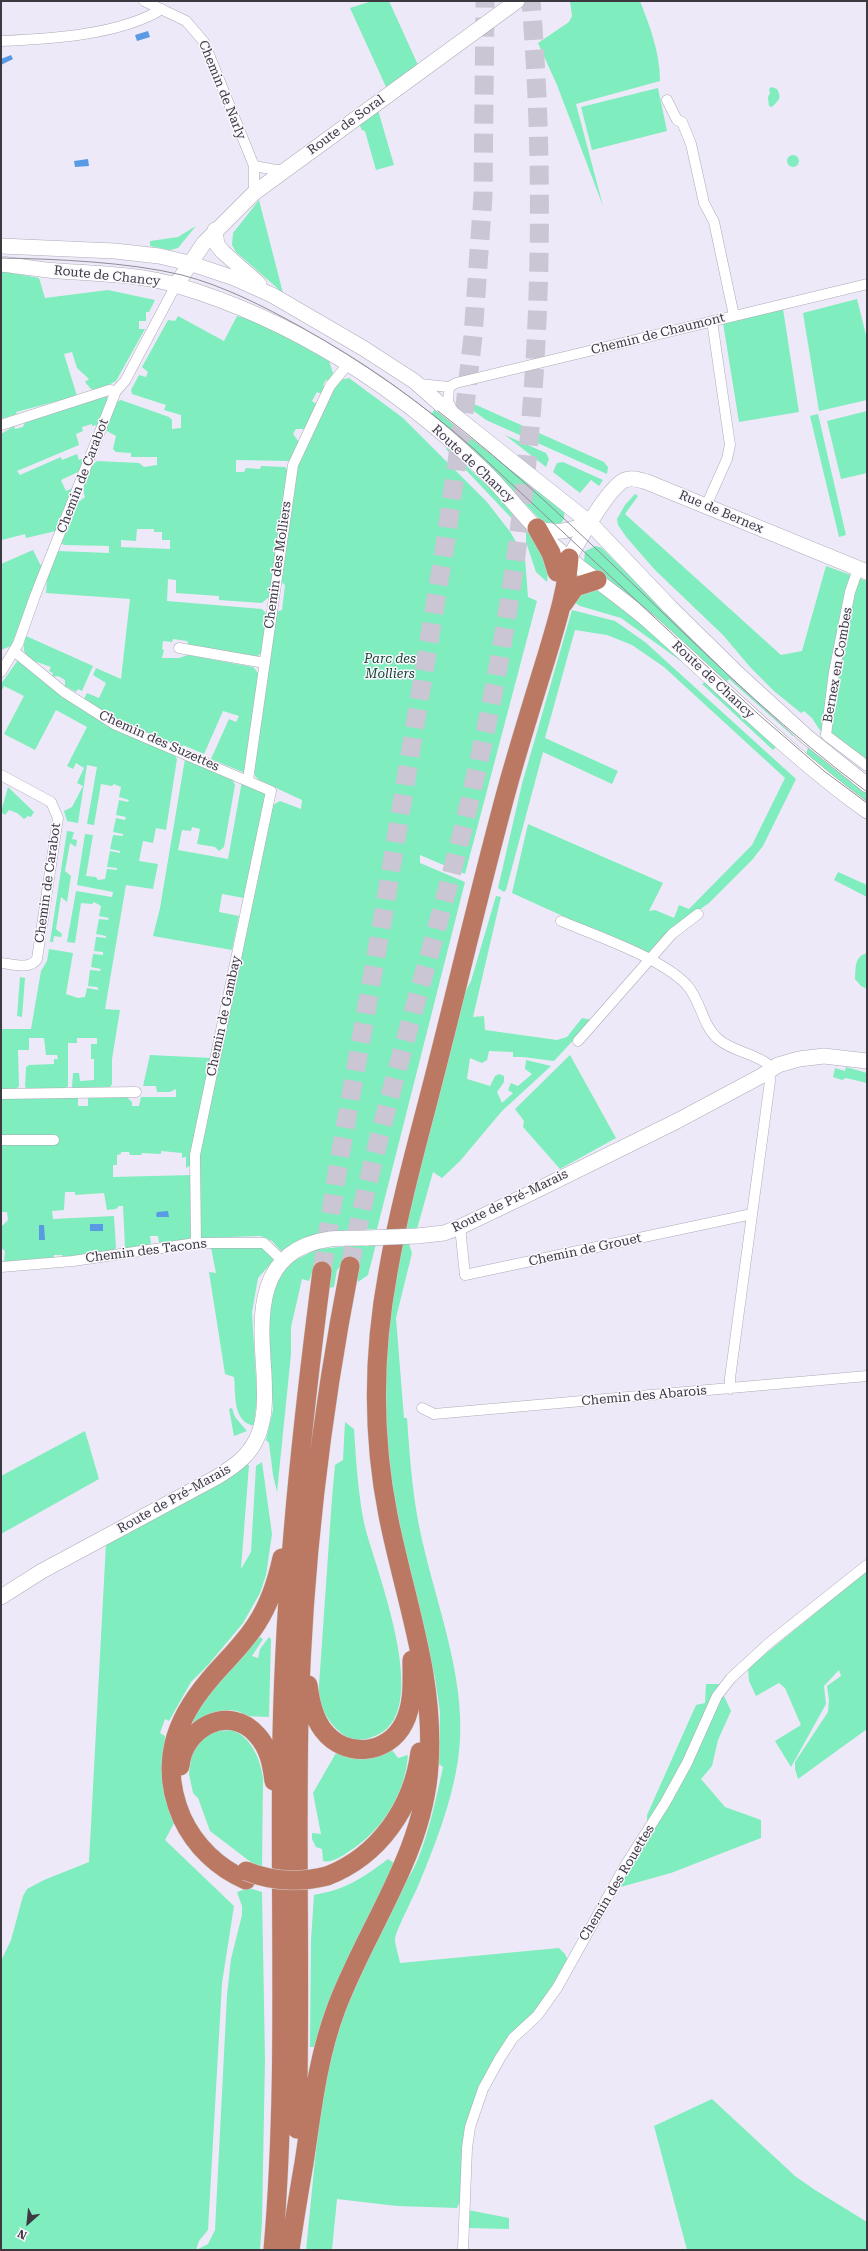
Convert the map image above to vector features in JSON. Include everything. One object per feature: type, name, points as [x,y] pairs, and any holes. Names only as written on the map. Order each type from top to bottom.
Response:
[{"type":"highway","points":[[537,528],[550,554],[556,572]]},
{"type":"highway","points":[[326,1880],[352,1864],[376,1845],[394,1822],[410,1792],[418,1761],[421,1729],[419,1697],[412,1660],[381,1535],[370,1467],[366,1408],[366,1364],[370,1324],[389,1220],[496,796],[556,572],[570,558]]},
{"type":"highway","points":[[284,2249],[324,2045],[341,1996],[412,1840],[425,1796],[430,1747],[429,1704],[423,1660],[393,1537],[380,1460],[376,1390],[381,1311],[402,1205],[501,811],[560,610],[570,558]]},
{"type":"highway","points":[[560,610],[568,596],[575,588],[597,580]]},
{"type":"highway","points":[[284,2249],[296,2179],[299,2061],[298,1789],[302,1639],[321,1437],[350,1266]]},
{"type":"highway","points":[[284,2249],[278,2195],[281,2097],[281,1838],[284,1674],[298,1476],[322,1271]]},
{"type":"highway","points":[[298,1476],[277,1580],[269,1602],[250,1634],[189,1706],[175,1738],[171,1762],[175,1797],[188,1829],[211,1858],[229,1872],[246,1876],[288,1881],[326,1880],[346,1876],[366,1864],[383,1849],[397,1832],[416,1796],[430,1747]]},
{"type":"highway","points":[[302,1639],[310,1701],[316,1718],[334,1740],[352,1749],[377,1747],[388,1742],[400,1729],[411,1703],[412,1660]]},
{"type":"highway","points":[[246,1876],[209,1844],[193,1822],[186,1804],[180,1779],[182,1754],[187,1743],[201,1727],[218,1721],[235,1721],[252,1730],[261,1740],[272,1764],[281,1838]]},
{"type":"main road","name":"Route de Soral","points":[[176,285],[189,263],[215,230],[254,193],[517,1]]},
{"type":"main road","points":[[215,230],[217,245],[223,252],[272,295]]},
{"type":"main road","name":"Route de Chancy","points":[[1,246],[122,252],[160,256],[189,263],[234,278],[272,295],[364,348],[419,384],[454,414],[590,523],[664,601],[738,674],[804,734],[867,785]]},
{"type":"main road","name":"Route de Chancy","points":[[1,264],[48,270],[133,276],[176,285],[220,299],[276,322],[348,364],[403,402],[455,444],[493,479],[550,543],[652,624],[786,748],[867,811]]},
{"type":"main road","name":"Rue de Bernex","points":[[590,523],[617,486],[630,478],[647,482],[862,571]]},
{"type":"main road","points":[[537,528],[551,532],[564,532],[590,523]]},
{"type":"main road","points":[[570,558],[590,523]]},
{"type":"main road","name":"Route de Pré-Marais","points":[[1,1596],[42,1571],[217,1477],[244,1457],[256,1440],[264,1413],[261,1320],[264,1297],[272,1276],[295,1252],[311,1244],[330,1239],[417,1236],[444,1233],[460,1227],[615,1152],[786,1063],[812,1057],[834,1056],[867,1061]]},
{"type":"street","name":"Chemin de Narly","points":[[144,1],[186,20],[204,42],[254,166],[254,193]]},
{"type":"street","points":[[1,41],[30,40],[111,28],[153,15],[162,9]]},
{"type":"street","points":[[667,100],[677,120],[682,122],[691,144],[704,203],[714,222],[734,316]]},
{"type":"street","points":[[254,166],[284,170]]},
{"type":"street","name":"Chemin de Chaumont","points":[[419,384],[449,387],[456,383],[867,284]]},
{"type":"street","name":"Chemin de Carabot","points":[[1,672],[116,391],[125,381],[176,285]]},
{"type":"street","points":[[706,506],[727,459],[730,445],[712,321]]},
{"type":"street","name":"Chemin des Molliers","points":[[248,780],[293,465],[330,386],[348,364]]},
{"type":"street","points":[[449,387],[448,402],[454,414]]},
{"type":"street","points":[[1,426],[109,390],[116,391]]},
{"type":"street","name":"Bernex en Combes","points":[[862,571],[849,604],[834,672],[826,735],[867,766]]},
{"type":"street","points":[[180,648],[265,663]]},
{"type":"street","name":"Chemin des Suzettes","points":[[8,656],[116,725],[271,791]]},
{"type":"street","name":"Chemin de Carabot","points":[[1,775],[51,802],[58,818],[37,959],[35,962],[27,966],[1,963]]},
{"type":"street","name":"Chemin de Gambay","points":[[196,1243],[195,1155],[271,791]]},
{"type":"street","points":[[578,1041],[672,934],[698,914]]},
{"type":"street","points":[[561,921],[650,960],[685,983],[690,989],[710,1030],[716,1038],[726,1046],[766,1063],[771,1070],[730,1378],[730,1389]]},
{"type":"street","points":[[1,1094],[136,1092]]},
{"type":"street","points":[[1,1140],[54,1140]]},
{"type":"street","name":"Chemin de Grouet","points":[[460,1227],[465,1275],[752,1214]]},
{"type":"street","name":"Chemin des Tacons","points":[[1,1267],[73,1261],[196,1243],[264,1244],[284,1262]]},
{"type":"street","name":"Chemin des Abarois","points":[[422,1408],[434,1414],[867,1376]]},
{"type":"street","name":"Chemin des Rouettes","points":[[463,2250],[467,2148],[470,2127],[477,2103],[491,2073],[508,2045],[543,2009],[557,1988],[625,1866],[666,1803],[687,1763],[717,1696],[731,1678],[769,1643],[867,1565]]},
{"type":"green space","points":[[372,1],[389,1],[418,65],[387,89],[350,8]]},
{"type":"green space","points":[[570,1],[640,1],[651,30],[660,70],[660,81],[576,104],[603,206],[557,85],[538,43],[569,22],[572,16]]},
{"type":"green space","points":[[772,87],[777,89],[779,92],[779,97],[778,101],[772,107],[769,106],[768,97],[770,93],[769,89]]},
{"type":"green space","points":[[658,88],[667,131],[592,150],[581,107]]},
{"type":"green space","points":[[378,110],[394,165],[376,170],[365,131],[362,130],[359,124]]},
{"type":"green space","points":[[793,155],[797,157],[799,161],[797,165],[793,167],[789,165],[787,161],[789,157]]},
{"type":"green space","points":[[259,200],[283,293],[236,252],[232,245],[233,233]]},
{"type":"green space","points":[[196,226],[178,248],[170,250],[150,246],[150,241],[178,237]]},
{"type":"green space","points":[[1,271],[39,278],[45,298],[108,290],[155,300],[149,312],[146,312],[146,321],[139,321],[139,329],[145,329],[116,381],[97,391],[91,389],[85,382],[89,379],[77,368],[72,352],[64,354],[77,396],[16,412],[17,414],[1,419]]},
{"type":"green space","points":[[857,299],[867,339],[867,400],[819,411],[803,313]]},
{"type":"green space","points":[[783,309],[799,412],[739,422],[723,323]]},
{"type":"green space","points":[[178,316],[224,341],[237,316],[259,322],[329,361],[333,373],[329,380],[326,380],[323,385],[325,388],[322,394],[317,392],[312,401],[318,405],[305,429],[296,429],[293,434],[299,442],[290,461],[236,460],[236,472],[244,472],[246,468],[260,469],[261,466],[285,467],[288,470],[270,596],[262,603],[219,600],[219,596],[176,593],[176,580],[168,579],[167,601],[262,609],[268,615],[263,652],[255,658],[189,646],[187,641],[173,639],[172,642],[163,641],[162,649],[164,650],[162,658],[179,658],[188,655],[253,667],[260,675],[245,773],[211,759],[229,719],[236,722],[239,716],[223,711],[204,754],[183,745],[182,747],[144,731],[143,732],[128,727],[83,701],[87,693],[99,698],[106,683],[93,675],[96,668],[121,679],[130,599],[46,593],[47,579],[58,551],[109,553],[109,546],[64,545],[61,543],[77,503],[85,497],[84,482],[93,464],[97,461],[139,463],[144,467],[157,465],[157,457],[131,457],[131,453],[116,452],[113,449],[116,436],[105,430],[116,402],[121,400],[169,417],[172,420],[172,429],[181,428],[181,415],[164,410],[166,405],[132,394],[131,390],[139,375],[146,377],[148,372],[142,367],[168,320],[175,321]],"holes":[[[137,529],[154,529],[154,532],[162,532],[162,540],[170,540],[170,549],[121,547],[121,540],[136,541]]]},
{"type":"green space","name":"Parc des Molliers","points":[[349,378],[403,418],[487,502],[511,533],[525,558],[528,597],[537,601],[465,874],[420,855],[420,863],[465,882],[377,1229],[328,1233],[305,1239],[281,1251],[272,1241],[261,1236],[201,1238],[198,1156],[273,805],[280,801],[301,809],[302,800],[259,780],[255,776],[254,772],[276,612],[282,610],[285,585],[279,580],[295,472],[315,425],[339,380]]},
{"type":"green space","points":[[106,396],[108,400],[98,425],[92,426],[92,424],[82,427],[83,431],[76,434],[79,445],[17,471],[20,475],[61,457],[62,460],[77,454],[79,460],[86,457],[80,471],[61,480],[66,491],[73,488],[56,531],[26,538],[25,534],[2,540],[1,434],[14,426],[15,429],[23,427],[25,422]]},
{"type":"green space","points":[[465,400],[604,462],[608,467],[607,474],[486,420],[463,403]]},
{"type":"green space","points":[[436,407],[564,510],[564,519],[562,522],[559,525],[542,522],[496,472],[431,415]]},
{"type":"green space","points":[[867,411],[867,473],[841,479],[827,421]]},
{"type":"green space","points":[[818,414],[846,535],[839,537],[810,416]]},
{"type":"green space","points":[[505,435],[546,453],[549,459],[546,467]]},
{"type":"green space","points":[[447,448],[492,490],[521,524],[516,523],[446,449]]},
{"type":"green space","points":[[563,462],[603,480],[599,486],[591,480],[580,493],[553,472],[557,463]]},
{"type":"green space","points":[[635,494],[638,496],[625,514],[781,655],[802,651],[826,566],[867,581],[867,771],[820,734],[821,732],[812,718],[804,711],[801,713],[774,691],[750,667],[723,635],[655,570],[627,538],[618,525],[617,519],[625,505]]},
{"type":"green space","points":[[526,528],[539,546],[545,560],[548,575],[547,582],[536,572],[526,542]]},
{"type":"green space","points":[[596,546],[602,548],[653,600],[796,733],[793,736],[729,679],[726,682],[790,740],[584,561],[585,551]]},
{"type":"green space","points":[[33,550],[40,564],[43,566],[11,646],[1,650],[1,564]]},
{"type":"green space","points":[[593,589],[598,590],[623,606],[685,664],[621,618],[580,606],[574,602],[577,596]]},
{"type":"green space","points":[[572,610],[615,621],[645,642],[796,779],[763,846],[752,860],[709,903],[679,924],[650,952],[642,952],[512,893],[528,824],[663,883],[649,911],[655,910],[674,918],[679,905],[689,909],[752,845],[785,778],[664,667],[632,645],[607,635],[575,630],[545,738],[618,771],[612,784],[543,752],[506,890],[504,892],[498,888],[522,784]]},
{"type":"green space","points":[[26,636],[93,666],[82,691],[78,689],[76,692],[65,686],[65,680],[58,676],[52,677],[53,673],[49,671],[51,667],[37,662],[33,663],[24,651]]},
{"type":"green space","points":[[18,660],[64,696],[174,754],[177,759],[166,830],[156,828],[153,843],[143,841],[139,861],[158,864],[153,889],[126,885],[105,1009],[120,1010],[112,1059],[112,1084],[108,1090],[76,1090],[72,1087],[73,1073],[79,1073],[80,1081],[94,1080],[94,1059],[91,1059],[91,1044],[97,1044],[97,1038],[77,1038],[77,1043],[68,1043],[68,1086],[64,1089],[29,1090],[25,1087],[26,1067],[29,1065],[54,1064],[54,1059],[58,1059],[57,1055],[46,1055],[44,1038],[29,1038],[29,1050],[18,1050],[19,1086],[16,1090],[1,1090],[1,1029],[31,1029],[41,971],[47,961],[49,949],[73,953],[66,994],[78,998],[85,997],[87,988],[99,990],[97,987],[88,986],[90,970],[100,971],[101,969],[91,967],[93,954],[103,955],[103,952],[94,951],[96,937],[106,938],[106,936],[96,934],[99,919],[108,920],[109,918],[99,916],[101,906],[94,902],[92,904],[81,903],[75,943],[67,942],[76,891],[112,897],[113,892],[77,885],[85,834],[93,835],[86,876],[96,877],[98,880],[105,879],[107,869],[117,870],[117,868],[107,867],[110,851],[120,853],[120,851],[110,849],[113,835],[123,836],[123,834],[113,832],[116,818],[125,820],[126,817],[116,815],[119,800],[128,802],[129,800],[119,797],[121,787],[114,784],[112,786],[101,784],[94,825],[87,824],[97,767],[87,765],[78,823],[67,821],[64,811],[72,807],[83,786],[77,783],[84,768],[76,763],[73,769],[67,766],[87,727],[56,710],[35,750],[4,734],[24,696],[4,686],[1,692],[1,684]]},
{"type":"green space","points":[[705,682],[776,747],[773,750],[702,684]]},
{"type":"green space","points":[[809,744],[867,790],[867,806],[805,758]]},
{"type":"green space","points":[[185,759],[232,778],[235,785],[224,847],[219,851],[215,847],[197,844],[200,829],[192,827],[191,831],[182,830],[178,850],[228,859],[242,781],[267,792],[244,898],[222,894],[219,912],[239,916],[232,950],[153,936],[160,908]]},
{"type":"green space","points":[[8,787],[34,812],[31,817],[28,816],[24,819],[17,813],[9,810],[5,815],[1,812]]},
{"type":"green space","points":[[67,831],[74,832],[72,839],[77,840],[76,847],[70,843],[65,871],[71,876],[67,902],[61,897],[56,929],[62,934],[61,937],[54,936],[53,942],[50,942]]},
{"type":"green space","points":[[838,872],[867,885],[867,897],[834,880]]},
{"type":"green space","points":[[496,896],[501,897],[473,1017],[484,1016],[485,1030],[557,1040],[567,1037],[582,1018],[592,1020],[554,1061],[513,1057],[513,1052],[489,1051],[487,1060],[482,1063],[470,1058],[467,1079],[490,1086],[495,1076],[499,1074],[504,1076],[504,1082],[497,1092],[502,1103],[513,1093],[508,1090],[511,1083],[518,1086],[532,1074],[525,1069],[526,1060],[551,1066],[502,1111],[460,1161],[442,1178],[433,1172],[417,1229],[405,1228],[462,998],[471,981]]},
{"type":"green space","points":[[867,953],[867,989],[861,986],[855,979],[856,963],[860,957]]},
{"type":"green space","points":[[20,977],[25,978],[22,1017],[17,1016]]},
{"type":"green space","points":[[150,1055],[212,1058],[191,1165],[186,1168],[186,1157],[182,1158],[182,1153],[161,1151],[161,1154],[142,1153],[141,1155],[130,1155],[129,1152],[121,1152],[121,1154],[117,1155],[117,1165],[113,1165],[113,1177],[192,1175],[194,1235],[185,1241],[161,1244],[159,1243],[158,1236],[150,1236],[151,1243],[148,1246],[128,1249],[125,1247],[123,1206],[119,1206],[116,1209],[107,1210],[104,1193],[75,1195],[75,1192],[65,1192],[64,1210],[52,1211],[53,1219],[114,1216],[116,1248],[113,1251],[64,1258],[62,1255],[54,1255],[54,1261],[7,1264],[4,1261],[5,1251],[1,1248],[1,1227],[8,1220],[7,1212],[1,1212],[1,1098],[78,1098],[78,1106],[88,1106],[88,1097],[127,1097],[132,1102],[132,1106],[139,1106],[141,1097],[176,1097],[176,1089],[170,1092],[157,1092],[156,1086],[143,1086]]},
{"type":"green space","points":[[570,1055],[616,1138],[560,1169],[523,1127],[524,1121],[515,1109]]},
{"type":"green space","points":[[846,1067],[867,1073],[867,1083],[846,1078],[842,1080],[833,1077],[835,1068],[845,1071]]},
{"type":"green space","points":[[376,1244],[368,1275],[358,1282],[356,1269],[343,1263],[337,1270],[334,1287],[329,1288],[314,1268],[309,1281],[302,1279],[291,1327],[291,1354],[277,1492],[273,1475],[269,1443],[266,1440],[273,1410],[268,1304],[277,1285],[276,1280],[294,1261],[317,1249]]},
{"type":"green space","points":[[404,1244],[409,1244],[412,1253],[396,1318],[404,1418],[407,1418],[412,1482],[420,1529],[451,1651],[456,1678],[460,1733],[458,1760],[447,1809],[416,1891],[401,1921],[395,1939],[396,1948],[400,1963],[559,1948],[565,1954],[568,1961],[552,1990],[475,2100],[462,2197],[457,2208],[397,2206],[337,2199],[332,2250],[306,2250],[323,2080],[344,2011],[401,1886],[409,1878],[416,1865],[433,1813],[443,1767],[439,1764],[440,1712],[435,1678],[396,1514],[386,1435],[386,1360],[390,1310],[401,1247]]},
{"type":"green space","points":[[211,1248],[263,1248],[274,1260],[258,1278],[252,1312],[257,1395],[254,1426],[242,1419],[236,1406],[234,1377],[225,1374],[209,1272],[216,1273]]},
{"type":"green space","points":[[232,1408],[235,1417],[247,1431],[234,1436],[229,1409]]},
{"type":"green space","points":[[345,1422],[354,1429],[356,1464],[364,1523],[396,1634],[401,1667],[401,1696],[394,1719],[379,1734],[367,1739],[359,1740],[351,1739],[337,1730],[326,1716],[318,1700],[335,1465],[343,1460]]},
{"type":"green space","points":[[85,1431],[99,1479],[1,1534],[1,1476]]},
{"type":"green space","points":[[262,1462],[272,1534],[266,1575],[260,1593],[243,1623],[208,1665],[191,1682],[169,1721],[165,1719],[160,1733],[165,1736],[163,1768],[174,1823],[165,1840],[234,1906],[222,1983],[208,2230],[199,2241],[196,2250],[1,2250],[1,1961],[11,1940],[23,1896],[27,1889],[44,1880],[89,1862],[106,1543],[246,1464],[249,1465],[241,1569],[251,1552],[256,1466]]},
{"type":"green space","points":[[867,1571],[867,1729],[798,1779],[795,1769],[795,1762],[828,1712],[829,1700],[827,1686],[841,1676],[839,1670],[824,1686],[826,1704],[791,1767],[775,1741],[801,1725],[785,1688],[779,1683],[756,1696],[749,1681],[748,1668]]},
{"type":"green space","points":[[260,1637],[263,1639],[252,1656],[258,1658],[260,1649],[269,1637],[271,1639],[269,1717],[246,1716],[234,1710],[227,1710],[213,1714],[194,1723],[190,1720],[236,1660]]},
{"type":"green space","points":[[706,1684],[723,1684],[686,1760],[647,1824],[647,1815],[696,1705],[705,1703]]},
{"type":"green space","points":[[723,1694],[731,1711],[718,1740],[712,1766],[701,1779],[725,1807],[761,1820],[761,1838],[671,1873],[617,1888]]},
{"type":"green space","points":[[232,1730],[245,1738],[250,1744],[254,1750],[262,1771],[262,1869],[252,1866],[252,1863],[210,1831],[198,1798],[193,1793],[189,1774],[191,1758],[199,1739],[215,1731]]},
{"type":"green space","points":[[392,1750],[398,1758],[408,1755],[402,1784],[390,1811],[371,1834],[360,1843],[336,1859],[323,1861],[322,1849],[316,1847],[312,1839],[312,1833],[321,1834],[313,1793],[336,1753],[350,1757],[364,1757],[378,1755]]},
{"type":"green space","points":[[388,1859],[394,1863],[316,2047],[310,2047],[311,1940],[314,1895],[326,1893],[345,1886],[370,1872]]},
{"type":"green space","points":[[249,1888],[262,1892],[265,2059],[262,2222],[260,2250],[196,2250],[208,2244],[215,2230],[227,1995],[231,1959],[242,1915],[242,1906],[237,1892]]},
{"type":"green space","points":[[712,2099],[795,2176],[867,2222],[867,2250],[687,2250],[654,2126]]},
{"type":"green space","points":[[468,2210],[509,2218],[509,2229],[468,2228]]},
{"type":"water","points":[[148,31],[150,37],[137,41],[135,35]]},
{"type":"water","points":[[11,55],[13,59],[1,65],[1,59]]},
{"type":"water","points":[[88,159],[89,166],[75,167],[74,161]]},
{"type":"water","points":[[168,1211],[169,1217],[157,1217],[156,1215],[157,1212]]},
{"type":"water","points":[[90,1224],[103,1224],[103,1231],[90,1231]]},
{"type":"water","points":[[39,1225],[44,1225],[45,1240],[39,1240]]},
{"type":"tunnel","points":[[322,1271],[338,1167],[384,911],[445,545],[465,406],[473,336],[483,196],[485,1]]},
{"type":"tunnel","points":[[350,1266],[378,1143],[444,900],[475,778],[495,682],[512,586],[524,489],[533,391],[538,294],[539,196],[537,99],[531,1]]},
{"type":"tram line","points":[[1,258],[69,260],[116,264],[182,275],[213,285],[258,304],[347,354],[412,399],[474,449],[758,714],[824,771],[867,803]]},
{"type":"tram line","points":[[438,411],[494,456],[548,503],[756,701],[811,748],[867,792]]}]
